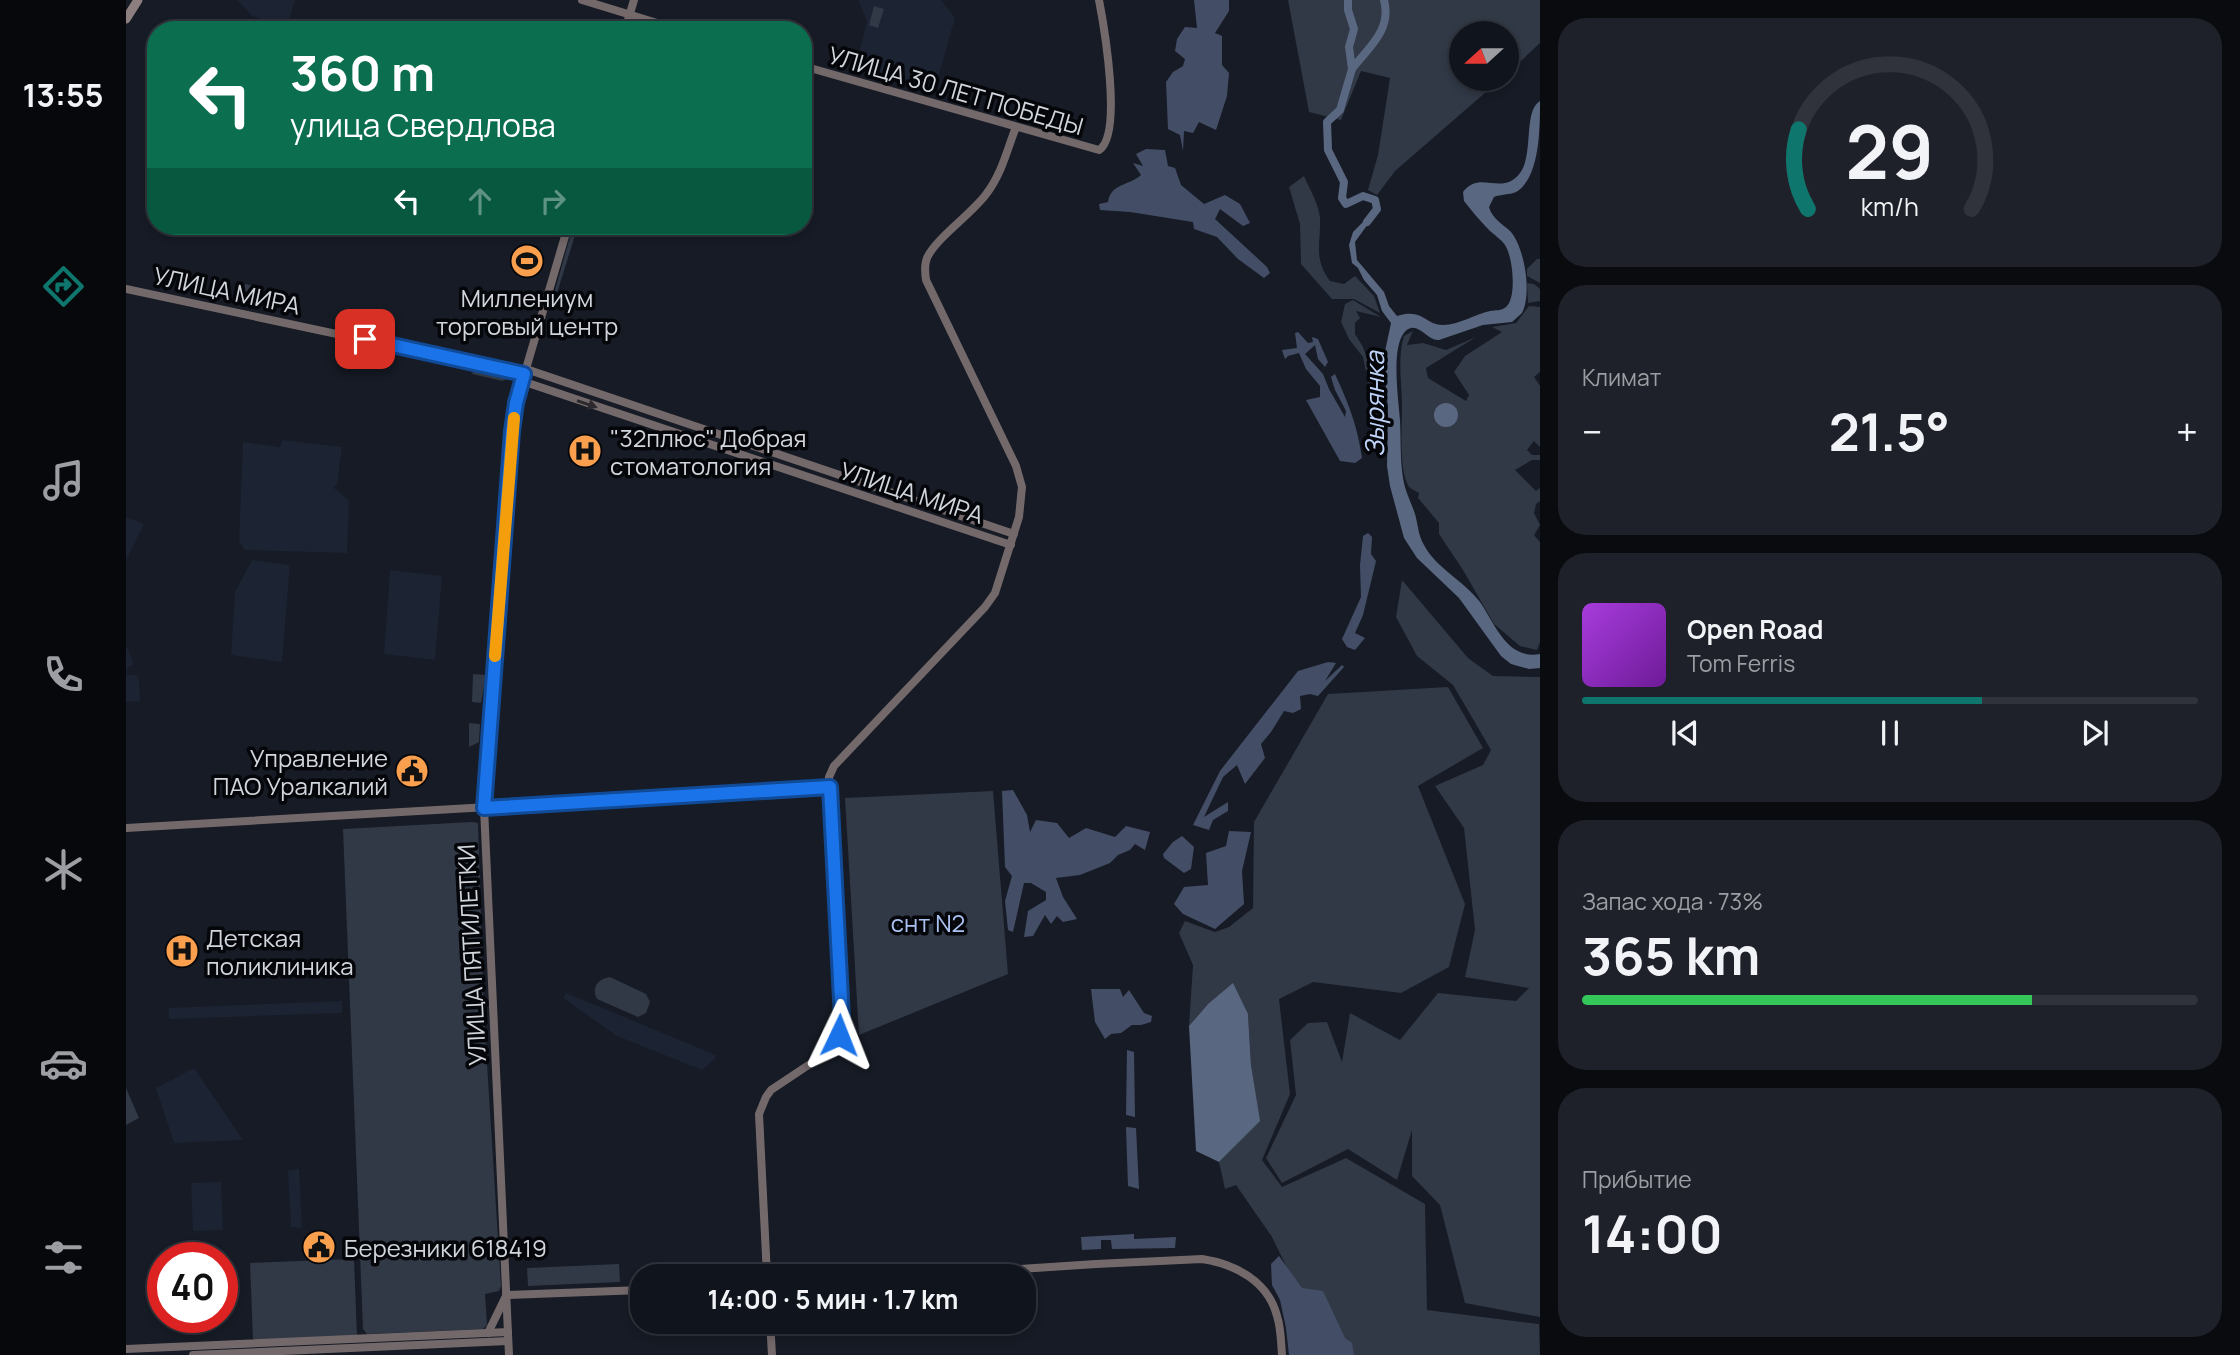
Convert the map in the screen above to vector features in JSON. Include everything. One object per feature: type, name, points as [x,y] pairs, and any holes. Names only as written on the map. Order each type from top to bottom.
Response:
[{"type":"main road","points":[[126,19],[138,0]]},
{"type":"street","points":[[582,0],[652,21]]},
{"type":"street","points":[[628,21],[634,0]]},
{"type":"street","name":"УЛИЦА 30 ЛЕТ ПОБЕДЫ","points":[[812,69],[1099,150],[1108,139],[1111,115],[1109,64],[1099,0]]},
{"type":"street","points":[[766,1264],[759,1114],[771,1090],[828,1052],[841,1029],[829,777],[834,766],[985,607],[995,593],[1022,502],[1022,487],[1016,466],[926,280],[925,270],[926,259],[932,250],[988,192],[1003,165],[1016,127]]},
{"type":"street","name":"УЛИЦА ПЯТИЛЕТКИ","points":[[509,1355],[484,808],[512,431],[516,403],[565,235]]},
{"type":"street","name":"УЛИЦА МИРА","points":[[126,289],[524,375],[1014,534]]},
{"type":"street","name":"УЛИЦА МИРА","points":[[524,375],[1011,545]]},
{"type":"street","points":[[126,828],[830,787]]},
{"type":"street","points":[[1036,1269],[1202,1259],[1240,1269],[1263,1289],[1273,1304],[1278,1316],[1282,1355]]},
{"type":"street","points":[[483,1336],[506,1295],[630,1290]]},
{"type":"street","points":[[770,1334],[772,1355]]},
{"type":"street","points":[[126,1349],[378,1347],[483,1336],[508,1337]]},
{"type":"street","points":[[193,1355],[362,1351],[378,1347]]},
{"type":"shaded area","points":[[237,0],[295,0],[289,21],[268,21],[252,16]]},
{"type":"shaded area","points":[[858,0],[941,0],[955,18],[935,89],[856,67],[867,21]]},
{"type":"shaded area","points":[[1194,0],[1229,0],[1229,11],[1215,33],[1222,36],[1222,65],[1229,73],[1227,96],[1216,130],[1199,122],[1193,133],[1184,131],[1183,151],[1180,135],[1168,129],[1166,82],[1173,72],[1183,66],[1185,59],[1175,51],[1177,39],[1185,27],[1197,28]]},
{"type":"shaded area","points":[[1540,101],[1537,151],[1530,176],[1516,192],[1494,197],[1489,207],[1495,218],[1511,232],[1520,249],[1527,284],[1522,313],[1512,322],[1483,325],[1439,340],[1411,328],[1399,342],[1396,370],[1403,478],[1422,541],[1436,561],[1480,602],[1510,646],[1519,652],[1540,654],[1540,668],[1529,669],[1511,664],[1501,656],[1459,598],[1417,558],[1404,538],[1387,466],[1388,408],[1383,361],[1391,323],[1382,311],[1377,295],[1352,263],[1349,245],[1353,232],[1372,213],[1373,217],[1355,242],[1357,260],[1384,292],[1389,306],[1397,316],[1413,314],[1437,324],[1449,325],[1506,307],[1513,287],[1508,251],[1464,201],[1463,192],[1477,183],[1506,183],[1520,173],[1527,155],[1532,114]]},
{"type":"shaded area","points":[[1146,149],[1165,150],[1168,166],[1175,168],[1181,185],[1204,204],[1225,195],[1240,204],[1250,223],[1243,226],[1220,209],[1215,219],[1267,267],[1270,273],[1264,278],[1238,259],[1217,237],[1194,229],[1193,222],[1100,210],[1099,204],[1108,202],[1113,191],[1141,175],[1133,163],[1143,166],[1136,154]]},
{"type":"shaded area","points":[[1298,332],[1308,343],[1313,342],[1312,337],[1318,339],[1328,362],[1325,367],[1318,359],[1315,345],[1305,354],[1323,374],[1345,417],[1346,411],[1331,377],[1335,374],[1340,385],[1360,446],[1362,458],[1355,463],[1340,461],[1306,400],[1320,397],[1320,386],[1306,369],[1299,353],[1285,359],[1282,350],[1297,348],[1295,333]]},
{"type":"shaded area","points":[[1446,403],[1457,410],[1458,415],[1451,426],[1446,427],[1435,420],[1434,415],[1441,404]]},
{"type":"shaded area","points":[[282,440],[342,447],[337,485],[333,487],[349,501],[347,553],[245,550],[239,541],[243,442],[280,447]]},
{"type":"shaded area","points":[[126,517],[144,524],[126,561]]},
{"type":"shaded area","points":[[1368,533],[1372,537],[1371,554],[1376,561],[1363,615],[1355,633],[1365,638],[1355,650],[1347,647],[1342,639],[1361,597],[1363,536]]},
{"type":"shaded area","points":[[252,560],[290,565],[282,662],[231,655],[235,592]]},
{"type":"shaded area","points":[[390,570],[442,576],[435,660],[384,654]]},
{"type":"shaded area","points":[[126,645],[134,664],[127,668],[127,675],[136,675],[139,680],[140,701],[126,702]]},
{"type":"shaded area","points":[[1328,662],[1336,663],[1325,681],[1342,665],[1344,667],[1318,696],[1300,696],[1301,709],[1293,713],[1284,711],[1261,744],[1265,758],[1245,784],[1237,765],[1223,777],[1204,817],[1228,802],[1228,811],[1213,820],[1209,830],[1193,825],[1220,771],[1298,671]]},
{"type":"shaded area","points":[[1013,790],[1027,815],[1030,832],[1036,820],[1057,823],[1069,838],[1086,828],[1115,837],[1126,826],[1150,832],[1145,850],[1135,844],[1110,863],[1080,875],[1056,878],[1063,897],[1077,919],[1063,922],[1057,916],[1051,924],[1045,915],[1033,936],[1024,937],[1028,911],[1046,900],[1046,892],[1031,883],[1024,883],[1013,932],[1008,930],[1005,901],[1012,876],[1005,867],[1002,791]]},
{"type":"shaded area","points":[[1229,831],[1251,832],[1242,871],[1244,904],[1215,929],[1183,914],[1174,904],[1184,887],[1208,885],[1206,853],[1226,846]]},
{"type":"shaded area","points":[[1182,836],[1194,847],[1191,869],[1184,873],[1164,858],[1163,854]]},
{"type":"shaded area","points":[[1233,983],[1248,1014],[1251,1065],[1260,1121],[1219,1162],[1196,1151],[1189,1026],[1208,1004]]},
{"type":"shaded area","points":[[1091,989],[1120,989],[1123,997],[1129,990],[1144,1013],[1152,1016],[1151,1022],[1132,1025],[1105,1039],[1095,1022]]},
{"type":"shaded area","points":[[566,993],[716,1055],[714,1060],[702,1070],[617,1036],[563,998]]},
{"type":"shaded area","points":[[342,1001],[342,1013],[169,1019],[169,1008]]},
{"type":"shaded area","points":[[1127,1050],[1134,1052],[1135,1117],[1126,1115]]},
{"type":"shaded area","points":[[194,1068],[243,1140],[174,1143],[156,1088]]},
{"type":"shaded area","points":[[1126,1127],[1136,1128],[1139,1189],[1128,1186]]},
{"type":"shaded area","points":[[299,1169],[302,1228],[291,1227],[288,1170]]},
{"type":"shaded area","points":[[221,1182],[223,1230],[193,1231],[191,1183]]},
{"type":"shaded area","points":[[1134,1234],[1134,1239],[1176,1237],[1175,1248],[1112,1249],[1111,1240],[1101,1240],[1101,1249],[1082,1250],[1081,1237]]},
{"type":"shaded area","points":[[1279,1256],[1302,1288],[1323,1291],[1345,1338],[1352,1343],[1354,1355],[1289,1355],[1280,1300],[1272,1285],[1271,1264]]},
{"type":"green space","points":[[1288,0],[1540,0],[1540,43],[1519,63],[1519,21],[1449,21],[1449,91],[1487,91],[1395,171],[1377,195],[1368,190],[1378,155],[1390,78],[1361,71],[1341,120],[1309,112]]},
{"type":"green space","points":[[874,6],[884,9],[878,28],[869,25]]},
{"type":"green space","points":[[1304,176],[1319,213],[1319,251],[1325,273],[1330,281],[1344,284],[1355,276],[1374,296],[1380,313],[1354,299],[1332,299],[1301,264],[1300,224],[1289,187]]},
{"type":"green space","points":[[570,235],[575,235],[556,296],[554,294]]},
{"type":"green space","points":[[1540,259],[1540,283],[1527,276],[1527,269]]},
{"type":"green space","points":[[1527,283],[1540,289],[1540,301],[1528,303]]},
{"type":"green space","points":[[245,284],[264,288],[262,299],[243,294]]},
{"type":"green space","points":[[1353,300],[1381,317],[1356,311],[1360,318],[1355,323],[1355,334],[1363,347],[1375,382],[1369,386],[1363,357],[1349,339],[1341,322],[1345,304]]},
{"type":"green space","points":[[1529,306],[1540,307],[1540,372],[1534,377],[1540,386],[1540,447],[1534,441],[1527,450],[1532,455],[1540,455],[1540,460],[1532,460],[1515,470],[1536,491],[1540,488],[1540,501],[1536,504],[1534,513],[1540,525],[1534,535],[1540,542],[1540,642],[1537,650],[1520,646],[1494,624],[1439,534],[1439,523],[1418,498],[1419,493],[1408,485],[1403,467],[1400,362],[1404,336],[1413,331],[1407,345],[1423,343],[1446,350],[1476,337],[1426,368],[1428,378],[1466,401],[1469,395],[1454,372],[1465,356],[1502,332],[1492,327],[1516,323]]},
{"type":"green space","points":[[474,369],[507,379],[502,381],[472,374]]},
{"type":"green space","points":[[1402,580],[1468,658],[1493,676],[1540,677],[1540,1317],[1465,1303],[1440,1205],[1412,1176],[1412,1130],[1397,1180],[1348,1149],[1282,1183],[1266,1158],[1296,1095],[1290,1040],[1308,1023],[1327,1022],[1342,1062],[1350,1013],[1400,1040],[1438,993],[1516,1001],[1529,988],[1465,977],[1475,930],[1464,828],[1435,786],[1483,765],[1491,750],[1453,685],[1417,656],[1396,617]]},
{"type":"green space","points":[[473,674],[486,675],[481,703],[472,702]]},
{"type":"green space","points":[[1448,687],[1483,748],[1418,786],[1465,904],[1449,967],[1401,993],[1313,982],[1279,999],[1290,1094],[1262,1160],[1282,1187],[1346,1158],[1425,1204],[1427,1310],[1539,1324],[1540,1355],[1341,1355],[1290,1274],[1272,1237],[1236,1185],[1225,1189],[1219,1162],[1259,1121],[1251,1065],[1248,1014],[1208,1004],[1189,1026],[1193,965],[1179,933],[1185,921],[1215,932],[1229,927],[1253,908],[1254,822],[1328,694]]},
{"type":"green space","points":[[469,723],[480,724],[479,742],[469,747]]},
{"type":"green space","name":"снт N2","points":[[993,791],[1008,974],[859,1035],[845,798]]},
{"type":"green space","points":[[478,823],[484,1016],[501,1286],[499,1291],[485,1294],[487,1325],[483,1329],[367,1334],[363,1329],[343,829]]},
{"type":"green space","points":[[610,977],[646,994],[650,1002],[646,1013],[638,1017],[597,999],[597,984]]},
{"type":"green space","points":[[126,1088],[139,1118],[126,1125]]},
{"type":"green space","points":[[354,1259],[357,1336],[253,1341],[250,1263]]},
{"type":"green space","points":[[619,1264],[620,1282],[528,1286],[527,1268]]},
{"type":"waterway","points":[[1348,0],[1354,29],[1349,47],[1352,69],[1340,110],[1327,122],[1328,150],[1344,182],[1342,198],[1346,204],[1363,196],[1375,200],[1377,209],[1367,222]]},
{"type":"waterway","points":[[1352,69],[1382,29],[1386,11],[1384,0]]},
{"type":"slow traffic","points":[[495,656],[514,418]]},
{"type":"place","name":"Миллениум торговый центр","points":[[527,261]]},
{"type":"place","name":"\"32плюс\" Добрая стоматология","points":[[585,451]]},
{"type":"place","name":"Управление ПАО Уралкалий","points":[[412,771]]},
{"type":"place","name":"Детская поликлиника","points":[[182,951]]},
{"type":"place","name":"Березники 618419","points":[[319,1247]]},
{"type":"route","points":[[365,339],[524,374],[512,431],[484,808],[830,787],[842,1018],[839,1035]]},
{"type":"water label","name":"Зырянка","points":[[1374,404]]}]
